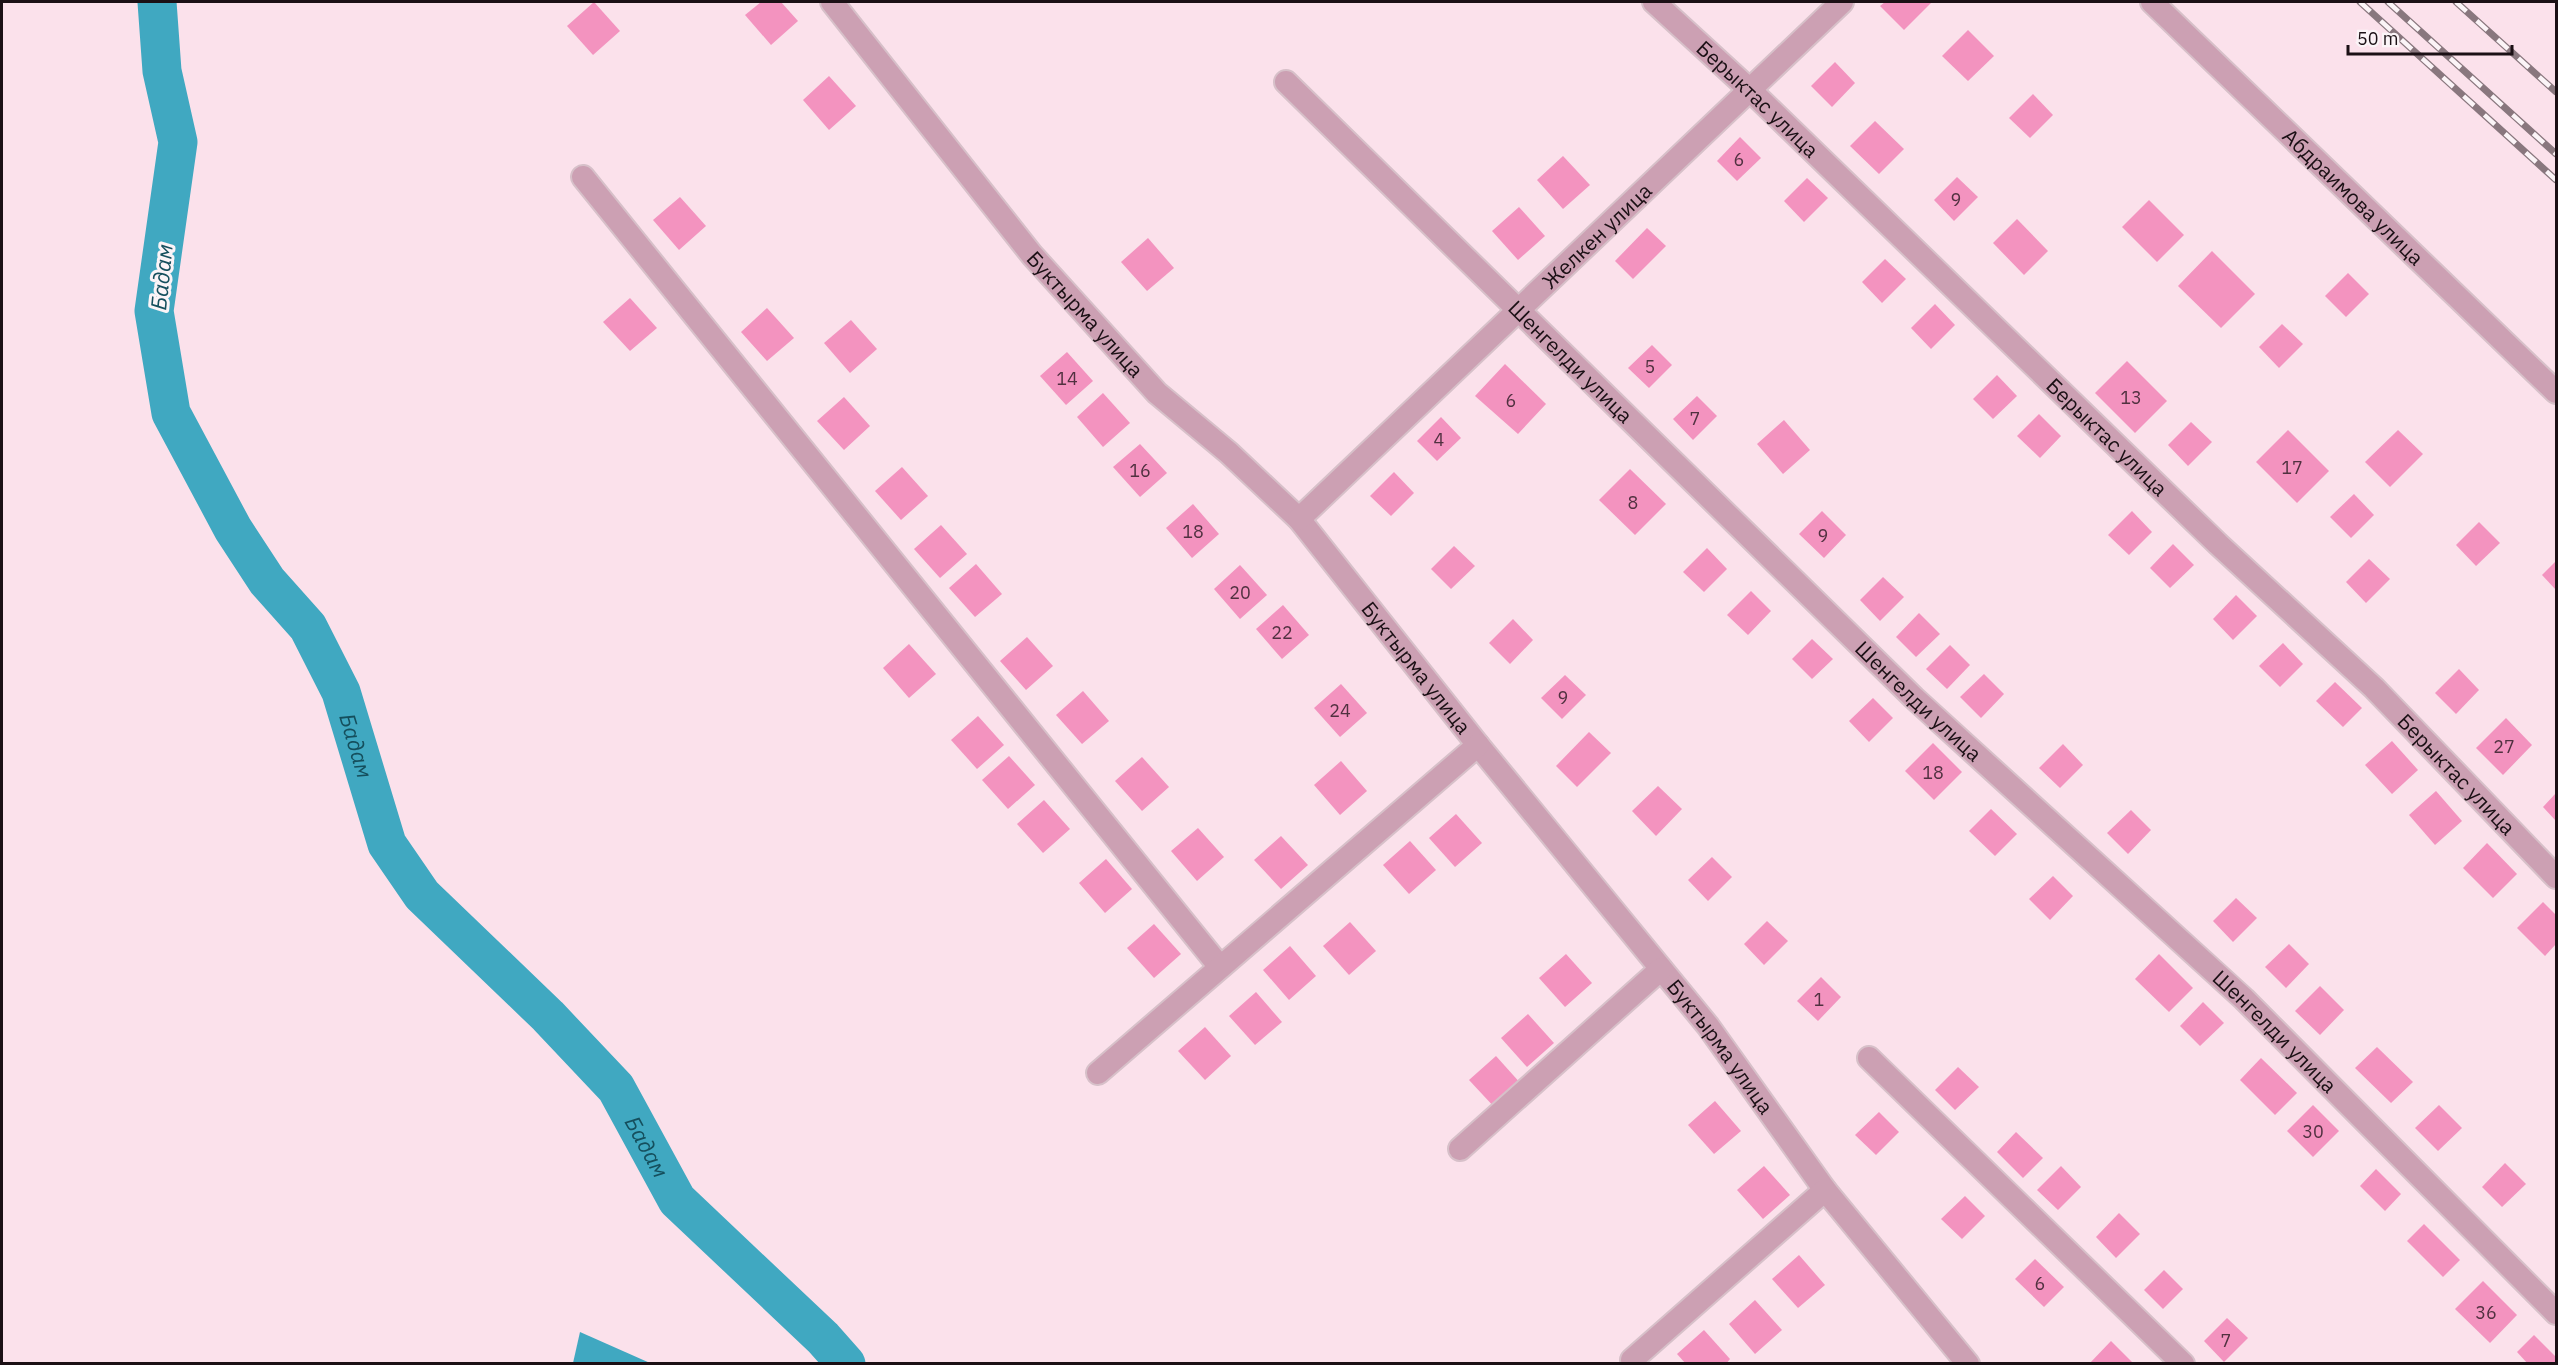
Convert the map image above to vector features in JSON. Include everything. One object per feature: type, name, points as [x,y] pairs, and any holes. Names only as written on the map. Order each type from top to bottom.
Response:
[{"type":"street","name":"Буктырма улица","points":[[832,2],[1032,255],[1157,393],[1229,453],[1299,519],[1478,745],[1708,1026],[1825,1190],[1968,1364]]},
{"type":"street","name":"Берыктас улица","points":[[1654,2],[1750,90],[2218,544],[2374,688],[2556,877]]},
{"type":"street","name":"Желкен улица","points":[[1299,519],[1842,2]]},
{"type":"street","name":"Абдраимова улица","points":[[2152,2],[2556,392]]},
{"type":"street","name":"Шенгелди улица","points":[[1286,82],[1914,698],[2244,999],[2556,1313]]},
{"type":"street","points":[[584,177],[1220,967]]},
{"type":"street","points":[[1098,1073],[1478,745]]},
{"type":"street","points":[[1460,1149],[1661,969]]},
{"type":"street","points":[[1869,1058],[2182,1364]]},
{"type":"street","points":[[1632,1360],[1825,1190]]},
{"type":"water","points":[[580,1332],[650,1363],[573,1363]]},
{"type":"building","points":[[594,2],[620,31],[593,55],[567,26]]},
{"type":"building","points":[[761,2],[781,2],[798,21],[771,45],[745,15]]},
{"type":"building","points":[[1885,2],[1932,2],[1904,30],[1880,6]]},
{"type":"building","points":[[1968,30],[1994,56],[1968,81],[1942,56]]},
{"type":"building","points":[[1835,62],[1855,83],[1832,107],[1811,86]]},
{"type":"building","points":[[829,76],[856,106],[829,130],[803,100]]},
{"type":"building","points":[[2033,94],[2053,115],[2030,138],[2009,118]]},
{"type":"building","points":[[1875,121],[1904,149],[1879,174],[1850,146]]},
{"type":"building","points":[[1740,137],[1761,158],[1737,181],[1717,161]]},
{"type":"building","points":[[1563,156],[1590,185],[1563,209],[1537,180]]},
{"type":"building","points":[[1957,177],[1978,197],[1954,221],[1934,200]]},
{"type":"building","points":[[1807,178],[1828,198],[1804,222],[1784,201]]},
{"type":"building","points":[[680,197],[706,226],[679,250],[653,220]]},
{"type":"building","points":[[2149,200],[2184,235],[2157,262],[2122,227]]},
{"type":"building","points":[[1519,207],[1545,236],[1518,260],[1492,231]]},
{"type":"building","points":[[2017,219],[2048,251],[2024,275],[1993,243]]},
{"type":"building","points":[[1647,228],[1666,246],[1633,279],[1615,261]]},
{"type":"building","points":[[1148,238],[1174,268],[1147,291],[1121,262]]},
{"type":"building","points":[[2212,251],[2255,294],[2221,328],[2178,286]]},
{"type":"building","points":[[1885,259],[1906,279],[1882,303],[1862,282]]},
{"type":"building","points":[[2348,273],[2369,294],[2346,317],[2325,296]]},
{"type":"building","points":[[630,298],[657,328],[630,351],[603,322]]},
{"type":"building","points":[[1935,304],[1955,325],[1931,349],[1911,328]]},
{"type":"building","points":[[767,308],[794,338],[767,361],[741,332]]},
{"type":"building","points":[[851,320],[877,349],[850,373],[824,343]]},
{"type":"building","points":[[2282,324],[2303,344],[2279,368],[2259,347]]},
{"type":"building","points":[[1652,345],[1672,365],[1649,388],[1628,368]]},
{"type":"building","points":[[1067,352],[1093,381],[1066,405],[1040,376]]},
{"type":"building","points":[[2127,361],[2167,401],[2135,433],[2095,393]]},
{"type":"building","points":[[1505,364],[1546,404],[1518,434],[1475,396]]},
{"type":"building","points":[[1997,375],[2017,396],[1993,419],[1973,399]]},
{"type":"building","points":[[1103,393],[1130,423],[1103,447],[1077,417]]},
{"type":"building","points":[[1697,396],[1717,416],[1693,440],[1673,419]]},
{"type":"building","points":[[844,397],[870,426],[844,450],[817,421]]},
{"type":"building","points":[[2039,414],[2061,436],[2040,458],[2017,436]]},
{"type":"building","points":[[1441,417],[1461,438],[1437,461],[1417,441]]},
{"type":"building","points":[[1784,420],[1810,450],[1783,474],[1757,444]]},
{"type":"building","points":[[2191,422],[2212,442],[2188,466],[2168,445]]},
{"type":"building","points":[[2288,430],[2329,471],[2297,503],[2256,462]]},
{"type":"building","points":[[2398,430],[2423,454],[2390,487],[2365,462]]},
{"type":"building","points":[[1140,444],[1167,473],[1140,497],[1113,467]]},
{"type":"building","points":[[902,467],[928,496],[901,520],[875,491]]},
{"type":"building","points":[[1630,469],[1666,504],[1635,535],[1599,500]]},
{"type":"building","points":[[1394,472],[1414,493],[1391,516],[1370,496]]},
{"type":"building","points":[[2354,494],[2374,515],[2351,538],[2330,517]]},
{"type":"building","points":[[1193,504],[1219,534],[1192,558],[1166,528]]},
{"type":"building","points":[[1822,511],[1846,535],[1824,558],[1799,534]]},
{"type":"building","points":[[2132,511],[2152,532],[2129,555],[2108,535]]},
{"type":"building","points":[[2479,522],[2500,543],[2476,566],[2456,545]]},
{"type":"building","points":[[941,525],[967,554],[940,578],[914,549]]},
{"type":"building","points":[[2173,544],[2194,565],[2170,588],[2150,568]]},
{"type":"building","points":[[1454,546],[1475,566],[1451,589],[1431,569]]},
{"type":"building","points":[[1707,548],[1727,569],[1704,592],[1683,572]]},
{"type":"building","points":[[2369,559],[2390,579],[2366,603],[2346,582]]},
{"type":"building","points":[[2556,561],[2556,590],[2542,575]]},
{"type":"building","points":[[976,564],[1002,594],[975,617],[949,588]]},
{"type":"building","points":[[1240,565],[1267,595],[1240,619],[1214,589]]},
{"type":"building","points":[[1883,577],[1904,597],[1880,621],[1860,600]]},
{"type":"building","points":[[1751,591],[1771,611],[1748,635],[1727,615]]},
{"type":"building","points":[[2236,595],[2257,616],[2233,640],[2213,619]]},
{"type":"building","points":[[1283,605],[1309,635],[1282,659],[1256,629]]},
{"type":"building","points":[[1919,613],[1940,634],[1916,657],[1896,637]]},
{"type":"building","points":[[1513,619],[1533,640],[1510,664],[1489,643]]},
{"type":"building","points":[[1027,637],[1053,666],[1026,690],[1000,661]]},
{"type":"building","points":[[1812,639],[1833,659],[1812,679],[1792,659]]},
{"type":"building","points":[[2283,643],[2303,664],[2280,687],[2259,666]]},
{"type":"building","points":[[909,644],[936,674],[909,698],[883,668]]},
{"type":"building","points":[[1950,645],[1970,665],[1947,689],[1926,669]]},
{"type":"building","points":[[2459,669],[2479,690],[2456,714],[2435,693]]},
{"type":"building","points":[[1984,674],[2004,694],[1981,718],[1960,697]]},
{"type":"building","points":[[1565,675],[1586,695],[1562,719],[1541,698]]},
{"type":"building","points":[[2335,682],[2362,708],[2343,727],[2316,701]]},
{"type":"building","points":[[1341,684],[1367,713],[1340,737],[1314,708]]},
{"type":"building","points":[[1083,691],[1109,721],[1082,744],[1056,715]]},
{"type":"building","points":[[1873,698],[1893,718],[1869,742],[1849,721]]},
{"type":"building","points":[[978,716],[1004,745],[977,769],[951,740]]},
{"type":"building","points":[[2506,718],[2532,745],[2503,775],[2476,748]]},
{"type":"building","points":[[1589,732],[1611,753],[1577,787],[1556,766]]},
{"type":"building","points":[[2392,741],[2418,770],[2392,794],[2365,765]]},
{"type":"building","points":[[1933,743],[1962,772],[1934,800],[1905,771]]},
{"type":"building","points":[[2063,744],[2083,765],[2060,788],[2039,768]]},
{"type":"building","points":[[1009,756],[1035,785],[1008,809],[982,780]]},
{"type":"building","points":[[1142,757],[1169,787],[1142,811],[1115,781]]},
{"type":"building","points":[[1341,761],[1367,791],[1340,815],[1314,785]]},
{"type":"building","points":[[1658,786],[1682,809],[1656,836],[1632,811]]},
{"type":"building","points":[[2436,791],[2462,821],[2435,845],[2409,815]]},
{"type":"building","points":[[2556,793],[2556,821],[2543,807]]},
{"type":"building","points":[[1044,800],[1070,829],[1043,853],[1017,824]]},
{"type":"building","points":[[1991,809],[2017,834],[1995,856],[1969,831]]},
{"type":"building","points":[[2131,810],[2151,830],[2128,854],[2107,833]]},
{"type":"building","points":[[1456,814],[1482,843],[1455,867],[1429,838]]},
{"type":"building","points":[[1198,828],[1224,857],[1197,881],[1171,851]]},
{"type":"building","points":[[1281,836],[1308,865],[1281,889],[1254,860]]},
{"type":"building","points":[[1410,841],[1436,870],[1409,894],[1383,865]]},
{"type":"building","points":[[2487,843],[2517,874],[2493,898],[2463,868]]},
{"type":"building","points":[[1712,857],[1732,877],[1708,901],[1688,880]]},
{"type":"building","points":[[1106,859],[1132,889],[1105,913],[1079,883]]},
{"type":"building","points":[[2053,876],[2073,896],[2050,920],[2029,899]]},
{"type":"building","points":[[2236,898],[2257,918],[2233,942],[2213,921]]},
{"type":"building","points":[[2543,902],[2556,915],[2556,944],[2545,956],[2517,928]]},
{"type":"building","points":[[1767,921],[1788,941],[1764,965],[1744,944]]},
{"type":"building","points":[[1350,922],[1376,951],[1349,975],[1323,946]]},
{"type":"building","points":[[1154,924],[1181,954],[1154,978],[1127,948]]},
{"type":"building","points":[[2289,944],[2309,964],[2286,988],[2265,967]]},
{"type":"building","points":[[1290,946],[1316,976],[1289,1000],[1263,970]]},
{"type":"building","points":[[1566,954],[1592,983],[1565,1007],[1539,978]]},
{"type":"building","points":[[2159,954],[2193,988],[2169,1012],[2135,979]]},
{"type":"building","points":[[1821,977],[1841,997],[1818,1021],[1797,1001]]},
{"type":"building","points":[[2320,986],[2344,1010],[2320,1035],[2295,1011]]},
{"type":"building","points":[[1256,992],[1282,1022],[1255,1045],[1229,1016]]},
{"type":"building","points":[[2203,1002],[2224,1023],[2200,1046],[2180,1026]]},
{"type":"building","points":[[1528,1014],[1554,1043],[1527,1067],[1501,1038]]},
{"type":"building","points":[[1205,1027],[1231,1056],[1205,1080],[1178,1051]]},
{"type":"building","points":[[2377,1047],[2413,1082],[2391,1103],[2355,1068]]},
{"type":"building","points":[[1496,1056],[1522,1085],[1496,1109],[1469,1080]]},
{"type":"building","points":[[2261,1058],[2297,1093],[2275,1115],[2240,1080]]},
{"type":"building","points":[[1958,1067],[1979,1087],[1955,1110],[1935,1090]]},
{"type":"building","points":[[1715,1101],[1741,1131],[1714,1154],[1688,1125]]},
{"type":"building","points":[[2313,1105],[2339,1131],[2313,1157],[2287,1131]]},
{"type":"building","points":[[2439,1105],[2462,1128],[2438,1151],[2415,1128]]},
{"type":"building","points":[[1879,1112],[1899,1132],[1876,1155],[1855,1135]]},
{"type":"building","points":[[2016,1132],[2043,1158],[2023,1178],[1997,1152]]},
{"type":"building","points":[[2505,1163],[2526,1184],[2502,1207],[2482,1187]]},
{"type":"building","points":[[1764,1166],[1790,1195],[1763,1219],[1737,1190]]},
{"type":"building","points":[[2061,1166],[2081,1187],[2058,1210],[2037,1190]]},
{"type":"building","points":[[2376,1169],[2401,1194],[2385,1211],[2360,1186]]},
{"type":"building","points":[[1965,1196],[1985,1216],[1962,1239],[1941,1219]]},
{"type":"building","points":[[2119,1213],[2140,1234],[2116,1258],[2096,1237]]},
{"type":"building","points":[[2424,1224],[2460,1260],[2443,1277],[2407,1241]]},
{"type":"building","points":[[1799,1255],[1825,1285],[1798,1308],[1772,1279]]},
{"type":"building","points":[[2035,1259],[2064,1287],[2044,1307],[2015,1279]]},
{"type":"building","points":[[2164,1270],[2183,1289],[2163,1309],[2144,1290]]},
{"type":"building","points":[[2483,1281],[2517,1315],[2490,1343],[2455,1309]]},
{"type":"building","points":[[1755,1300],[1782,1330],[1755,1354],[1729,1324]]},
{"type":"building","points":[[2227,1318],[2248,1338],[2224,1362],[2204,1341]]},
{"type":"building","points":[[1704,1330],[1730,1359],[1726,1364],[1686,1364],[1677,1354]]},
{"type":"building","points":[[2534,1335],[2556,1357],[2556,1364],[2528,1364],[2517,1352]]},
{"type":"building","points":[[2111,1341],[2132,1362],[2089,1364]]},
{"type":"waterway","name":"Бадам","points":[[157,2],[162,71],[178,142],[154,311],[171,413],[233,529],[267,581],[308,627],[341,692],[387,844],[422,895],[548,1016],[616,1088],[677,1200],[823,1338],[846,1364]]},
{"type":"railway","points":[[2360,2],[2556,180]]},
{"type":"railway","points":[[2388,2],[2556,154]]},
{"type":"railway","points":[[2456,2],[2556,92]]}]
